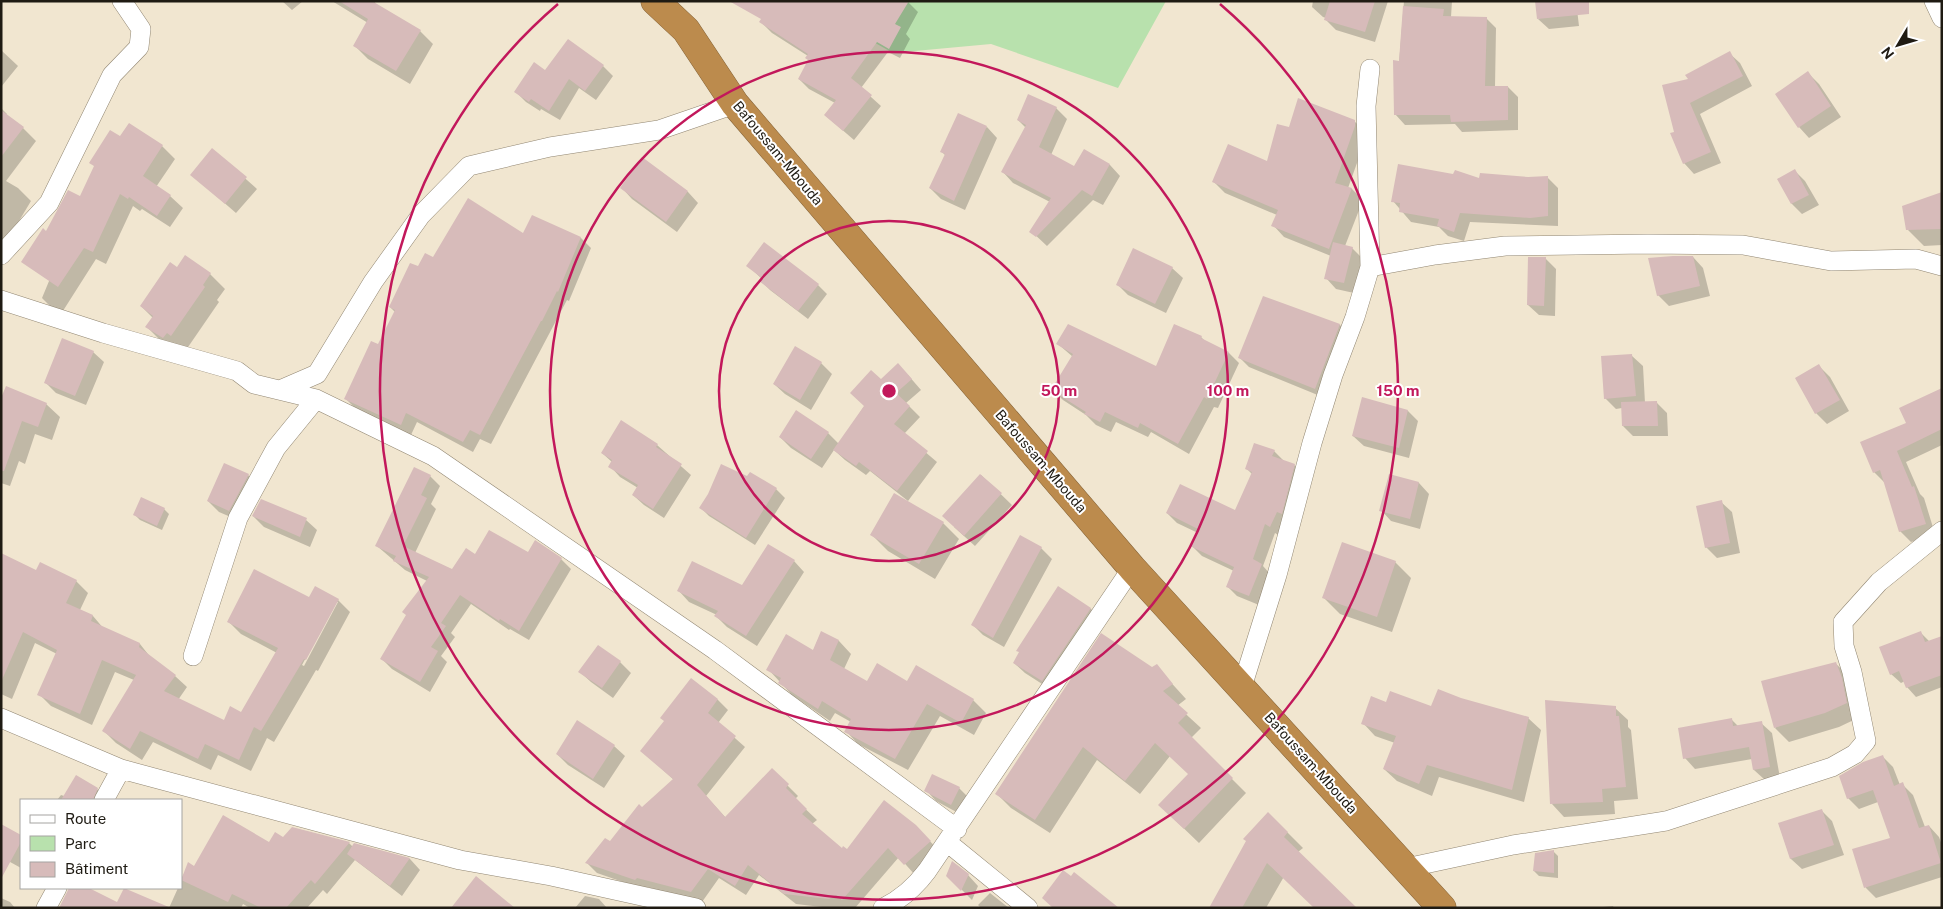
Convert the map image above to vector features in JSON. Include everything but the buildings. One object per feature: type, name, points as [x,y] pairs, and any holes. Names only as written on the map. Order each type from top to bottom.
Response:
[{"type":"highway","name":"Bafoussam-Mbouda","points":[[655,1],[686,30],[735,104],[1132,568],[1442,908]]},
{"type":"street","points":[[1,255],[49,203],[112,75],[139,46],[141,29],[122,1]]},
{"type":"street","points":[[1934,1],[1942,18]]},
{"type":"street","points":[[1242,687],[1280,566],[1312,443],[1370,267],[1366,106],[1370,69]]},
{"type":"street","points":[[280,390],[317,374],[373,282],[421,215],[469,166],[550,147],[659,130],[735,104]]},
{"type":"street","points":[[1370,267],[1435,254],[1505,246],[1648,244],[1742,246],[1831,261],[1916,260],[1942,266]]},
{"type":"street","points":[[1,300],[103,333],[237,371],[254,384],[316,399],[433,456],[715,650],[952,835],[1028,908]]},
{"type":"street","points":[[193,656],[238,518],[276,448],[316,399]]},
{"type":"street","points":[[1406,868],[1513,845],[1666,822],[1807,776],[1855,754],[1866,741],[1852,672],[1844,646],[1843,622],[1879,582],[1942,531]]},
{"type":"street","points":[[883,908],[895,902],[916,886],[1132,568]]},
{"type":"street","points":[[1,718],[121,769],[460,860],[551,876],[696,908]]},
{"type":"street","points":[[105,799],[121,769]]},
{"type":"street","points":[[46,908],[56,889]]},
{"type":"green space","points":[[826,1],[1166,1],[1118,88],[991,44],[893,53],[824,14]]}]
